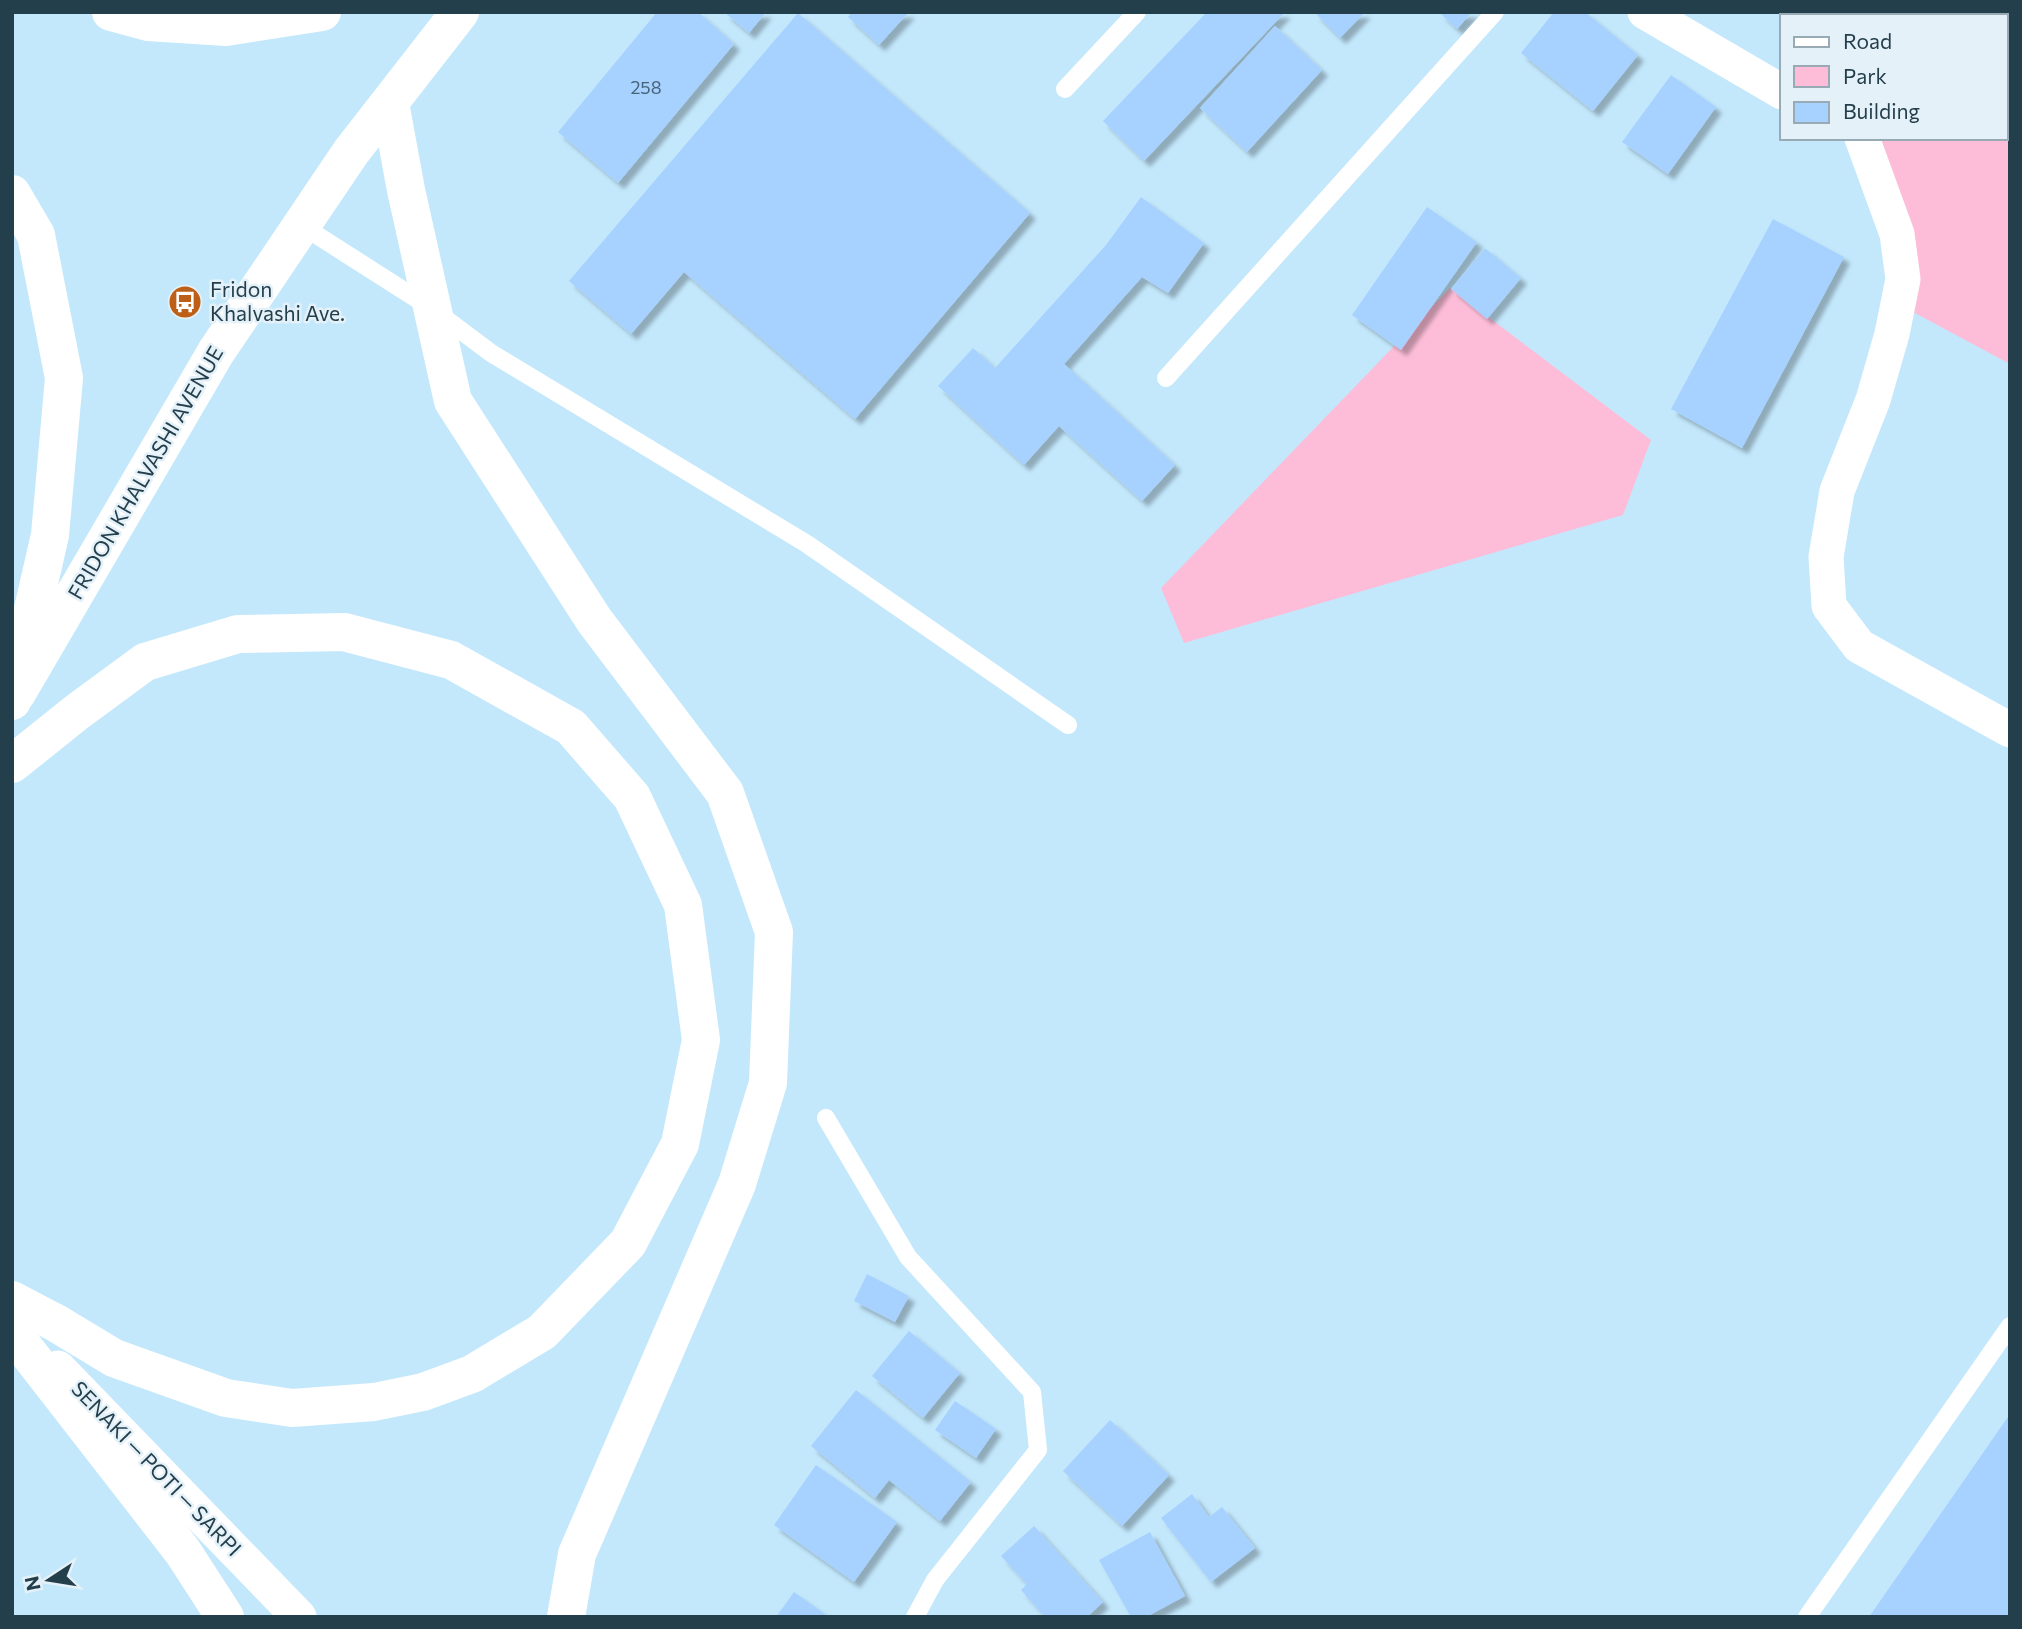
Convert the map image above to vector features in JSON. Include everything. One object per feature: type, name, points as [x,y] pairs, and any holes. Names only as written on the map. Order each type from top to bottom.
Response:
[{"type":"main road","points":[[111,12],[148,22],[226,27],[322,12]]},
{"type":"main road","name":"FRIDON KHALVASHI AVENUE","points":[[14,699],[216,352],[351,152],[460,12]]},
{"type":"main road","points":[[390,103],[431,308],[453,401],[594,620],[725,793],[774,932],[768,1083],[737,1184],[577,1554],[566,1617]]},
{"type":"main road","points":[[12,194],[36,235],[64,378],[50,535],[14,699]]},
{"type":"main road","points":[[12,764],[145,662],[238,634],[344,632],[451,660],[571,727],[632,797],[683,905],[701,1040],[680,1144],[628,1242],[542,1332],[472,1374],[423,1392],[374,1402],[292,1408],[226,1398],[114,1358],[57,1323],[12,1300]]},
{"type":"main road","points":[[12,1332],[183,1552],[225,1617]]},
{"type":"street","points":[[1646,12],[1780,91]]},
{"type":"street","points":[[1863,140],[1897,234],[1903,279],[1892,334],[1873,400],[1837,491],[1826,557],[1829,606],[1860,646],[2010,730]]},
{"type":"street","name":"SENAKI — POTI — SARPI","points":[[12,1321],[299,1617]]},
{"type":"lane","points":[[1065,89],[1137,12]]},
{"type":"lane","points":[[1166,378],[1495,12]]},
{"type":"lane","points":[[302,225],[431,308],[491,353],[807,544],[1068,725]]},
{"type":"lane","points":[[826,1118],[908,1257],[1032,1392],[1038,1450],[935,1580],[915,1617]]},
{"type":"lane","points":[[1807,1617],[2010,1326]]},
{"type":"green space","points":[[2010,12],[2010,364],[1898,304],[1862,140],[2008,140],[2008,14],[1884,14]]},
{"type":"green space","points":[[1450,288],[1651,440],[1623,515],[1184,643],[1161,588]]},
{"type":"building","points":[[657,12],[698,12],[734,44],[618,183],[558,132]]},
{"type":"building","points":[[724,12],[766,12],[749,33]]},
{"type":"building","points":[[852,12],[909,12],[879,45],[848,17]]},
{"type":"building","points":[[1207,12],[1285,12],[1144,161],[1103,121]]},
{"type":"building","points":[[1314,12],[1365,12],[1340,38]]},
{"type":"building","points":[[1439,12],[1472,12],[1457,29]]},
{"type":"building","points":[[1554,12],[1585,12],[1638,55],[1593,111],[1521,53]]},
{"type":"building","points":[[1778,12],[1845,14],[1780,14]]},
{"type":"building","points":[[798,13],[1030,213],[855,419],[684,272],[631,334],[569,281]]},
{"type":"building","points":[[1275,26],[1322,70],[1247,152],[1200,108]]},
{"type":"building","points":[[1671,75],[1716,107],[1668,174],[1622,142]]},
{"type":"building","points":[[1141,197],[1204,243],[1168,293],[1142,277],[1064,364],[1175,465],[1142,501],[1059,426],[1024,465],[938,386],[973,348],[995,368],[1106,245]]},
{"type":"building","points":[[1427,207],[1477,242],[1401,350],[1352,315]]},
{"type":"building","points":[[1773,219],[1844,257],[1742,448],[1671,409]]},
{"type":"building","points":[[1485,248],[1521,278],[1487,319],[1451,289]]},
{"type":"building","points":[[867,1274],[909,1296],[895,1322],[854,1301]]},
{"type":"building","points":[[909,1331],[960,1373],[923,1418],[872,1376]]},
{"type":"building","points":[[856,1390],[971,1482],[940,1521],[889,1480],[875,1498],[811,1446]]},
{"type":"building","points":[[955,1401],[996,1429],[976,1458],[935,1430]]},
{"type":"building","points":[[2010,1414],[2010,1617],[1869,1617]]},
{"type":"building","points":[[1110,1420],[1169,1475],[1122,1526],[1063,1471]]},
{"type":"building","points":[[816,1465],[897,1522],[854,1582],[774,1525]]},
{"type":"building","points":[[1192,1494],[1209,1517],[1222,1507],[1255,1548],[1211,1582],[1161,1518]]},
{"type":"building","points":[[1034,1526],[1103,1602],[1087,1617],[1045,1617],[1021,1590],[1027,1584],[1001,1556]]},
{"type":"building","points":[[1150,1532],[1185,1596],[1146,1617],[1131,1617],[1099,1560]]},
{"type":"building","points":[[794,1592],[829,1617],[776,1617]]},
{"type":"place","name":"Fridon Khalvashi Ave.","points":[[185,302]]}]
